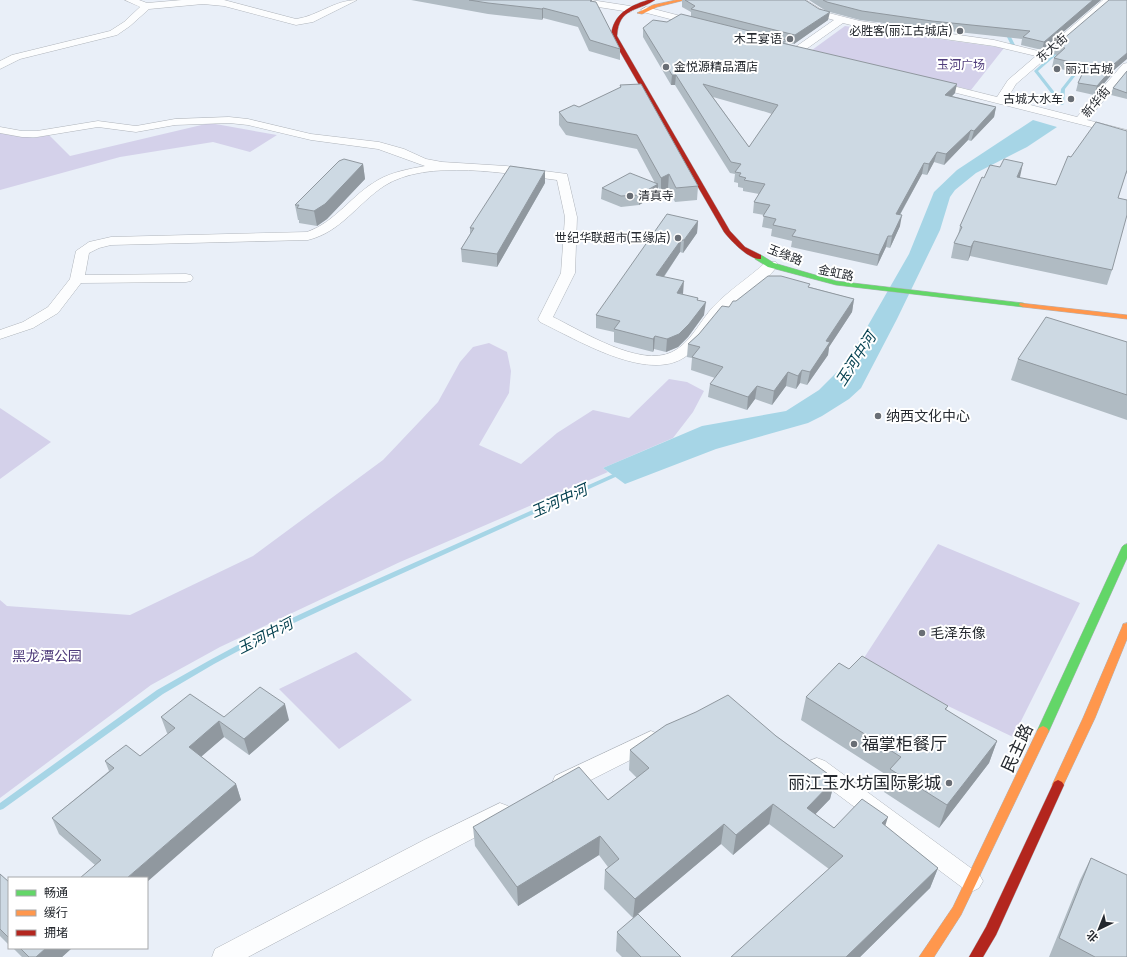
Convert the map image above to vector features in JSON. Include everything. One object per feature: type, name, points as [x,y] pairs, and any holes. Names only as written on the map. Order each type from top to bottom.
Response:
[{"type":"main road","name":"玉缘路","points":[[653,0],[630,9],[621,15],[615,23],[614,36],[727,232],[743,248],[776,262]]},
{"type":"main road","points":[[632,21],[646,10],[683,0]]},
{"type":"main road","name":"金虹路","points":[[776,262],[838,279],[974,295],[1118,306]]},
{"type":"main road","points":[[974,295],[1127,316]]},
{"type":"main road","name":"民主路","points":[[926,957],[957,911],[1056,704],[1127,547]]},
{"type":"main road","points":[[976,957],[991,931],[1089,718],[1127,627]]},
{"type":"street","points":[[130,0],[146,6],[216,2],[231,4],[296,22],[310,20],[352,0]]},
{"type":"street","points":[[573,0],[630,9]]},
{"type":"street","points":[[799,0],[822,14],[841,20],[885,29],[994,43],[1043,55]]},
{"type":"street","name":"东大街","points":[[1001,100],[1012,82],[1109,0]]},
{"type":"street","points":[[0,66],[6,61],[16,57],[113,33],[127,24],[146,6]]},
{"type":"street","points":[[646,10],[709,27]]},
{"type":"street","points":[[813,54],[794,49],[841,20]]},
{"type":"street","name":"新华街","points":[[1076,120],[1127,66]]},
{"type":"street","points":[[926,82],[1127,133]]},
{"type":"street","points":[[0,130],[22,134],[37,134],[98,124],[136,129],[175,122],[229,120],[248,122],[316,138],[378,146],[400,152],[423,162],[442,166],[506,170],[563,177],[571,217],[568,273],[545,319],[630,358],[652,361],[678,355],[722,306],[776,262]]},
{"type":"street","points":[[0,335],[45,317],[60,303],[77,279],[83,250],[94,245],[111,241],[308,236],[329,228],[381,183],[402,174],[442,166]]},
{"type":"street","points":[[77,279],[186,278]]},
{"type":"street","points":[[545,791],[672,729]]},
{"type":"street","points":[[799,754],[971,881]]},
{"type":"street","points":[[224,957],[432,847],[517,805]]},
{"type":"green space","name":"玉河广场","points":[[845,26],[1004,48],[971,90],[812,50]]},
{"type":"green space","points":[[210,123],[277,135],[250,152],[213,142],[120,157],[0,190],[0,132],[33,138],[49,135],[70,156]]},
{"type":"green space","name":"黑龙潭公园","points":[[489,343],[507,352],[511,371],[509,393],[479,445],[521,464],[557,433],[593,410],[629,418],[669,379],[687,382],[704,391],[693,412],[673,438],[603,468],[608,472],[400,562],[220,647],[151,685],[0,798],[0,600],[7,606],[130,615],[253,556],[383,460],[438,402],[460,362],[473,347]]},
{"type":"green space","points":[[0,408],[51,442],[0,479]]},
{"type":"green space","points":[[938,544],[1080,603],[1013,737],[860,664]]},
{"type":"green space","points":[[356,652],[412,700],[339,749],[279,689]]},
{"type":"water","points":[[1033,120],[1057,127],[1027,147],[976,173],[955,190],[950,197],[940,230],[897,319],[861,388],[849,399],[808,423],[716,449],[625,484],[603,468],[702,426],[786,411],[819,390],[847,362],[909,254],[934,192],[957,170]]},
{"type":"building","points":[[469,0],[592,0],[590,1],[596,2],[620,49],[590,40],[578,17],[543,8]]},
{"type":"building","points":[[685,0],[805,0],[819,9],[830,12],[795,35],[691,9],[695,6]]},
{"type":"building","points":[[823,0],[1093,0],[1044,42],[1023,37],[1030,31],[932,21],[862,11]]},
{"type":"building","points":[[1109,0],[1127,0],[1127,53],[1114,64],[1116,64],[1097,86],[1078,83],[1086,66],[1054,58],[1065,48],[1055,46]]},
{"type":"building","points":[[681,14],[786,40],[782,43],[957,84],[945,95],[996,107],[974,131],[971,130],[946,154],[937,152],[929,164],[924,163],[896,214],[902,215],[892,236],[888,236],[879,255],[792,236],[796,230],[773,225],[776,219],[763,216],[770,205],[754,202],[765,184],[744,180],[746,178],[739,176],[741,173],[735,172],[741,164],[731,162],[676,75],[672,75],[643,28],[653,20],[667,22]],"holes":[[[703,84],[778,105],[749,147]]]},
{"type":"building","points":[[1127,71],[1127,93],[1113,88]]},
{"type":"building","points":[[641,84],[698,186],[676,188],[669,174],[661,178],[637,135],[567,122],[559,112],[574,105],[579,107],[621,87],[620,85]]},
{"type":"building","points":[[1096,122],[1127,131],[1127,170],[1118,198],[1127,200],[1127,215],[1112,270],[974,241],[971,247],[954,243],[982,177],[984,178],[990,165],[1000,167],[1004,159],[1023,163],[1017,177],[1056,185],[1068,156],[1071,157]]},
{"type":"building","points":[[344,159],[363,164],[325,204],[314,211],[297,208],[299,205],[295,205],[339,161]]},
{"type":"building","points":[[510,166],[545,171],[497,254],[461,249],[474,228],[470,228]]},
{"type":"building","points":[[630,173],[658,184],[639,195],[621,196],[602,188]]},
{"type":"building","points":[[667,214],[698,221],[684,240],[681,240],[656,275],[684,281],[677,293],[698,298],[697,300],[706,302],[679,334],[667,339],[655,336],[653,339],[614,329],[620,321],[596,315]]},
{"type":"building","points":[[768,276],[781,276],[810,284],[808,287],[854,299],[826,341],[830,342],[810,372],[802,370],[798,376],[788,372],[774,391],[757,386],[748,397],[710,384],[723,367],[692,357],[700,347],[688,344],[699,334],[722,306],[729,307],[733,301],[736,301]]},
{"type":"building","points":[[1046,317],[1127,342],[1127,395],[1018,359]]},
{"type":"building","points":[[862,656],[948,706],[945,709],[997,741],[947,805],[890,769],[901,757],[806,697],[839,663],[849,669]]},
{"type":"building","points":[[260,687],[285,704],[244,739],[219,721],[189,747],[236,784],[128,877],[81,877],[101,860],[52,818],[114,768],[105,761],[126,745],[140,756],[175,728],[161,717],[190,694],[224,717]]},
{"type":"building","points":[[728,695],[776,736],[835,779],[807,808],[834,828],[862,799],[888,817],[882,823],[938,868],[846,957],[731,957],[843,856],[773,804],[736,835],[724,824],[635,899],[605,870],[619,859],[600,836],[517,887],[473,827],[579,767],[608,800],[649,768],[630,750],[666,725],[696,712]]},
{"type":"building","points":[[1091,858],[1127,875],[1127,957],[1095,957],[1059,938]]},
{"type":"building","points":[[0,874],[8,881],[8,937],[0,929]]},
{"type":"building","points":[[638,914],[681,957],[641,957],[617,932]]},
{"type":"building","points":[[21,949],[45,949],[36,957],[29,957]]},
{"type":"waterway","points":[[1006,31],[1013,45]]},
{"type":"waterway","name":"玉河中河","points":[[1060,50],[1036,71],[1062,104],[1063,89],[1081,66]]},
{"type":"waterway","points":[[1045,93],[1056,100]]},
{"type":"waterway","name":"玉河中河","points":[[0,807],[160,692],[212,662],[264,634],[337,600],[620,473]]},
{"type":"traffic: fast","points":[[758,257],[771,265],[836,283],[1023,305]]},
{"type":"traffic: fast","points":[[1043,731],[1127,547]]},
{"type":"traffic: slow","points":[[640,13],[655,6],[683,0]]},
{"type":"traffic: slow","points":[[1023,305],[1127,317]]},
{"type":"traffic: slow","points":[[1058,785],[1089,718],[1127,627]]},
{"type":"traffic: slow","points":[[926,957],[957,911],[1043,731]]},
{"type":"traffic: jam","points":[[653,0],[632,8],[621,16],[617,22],[614,36],[727,232],[743,248],[758,257]]},
{"type":"traffic: jam","points":[[976,957],[991,931],[1058,785]]},
{"type":"place","name":"必胜客(丽江古城店)","points":[[960,31]]},
{"type":"place","name":"木王宴语","points":[[790,39]]},
{"type":"place","name":"金悦源精品酒店","points":[[666,67]]},
{"type":"place","name":"丽江古城","points":[[1057,69]]},
{"type":"place","name":"古城大水车","points":[[1071,99]]},
{"type":"place","name":"清真寺","points":[[630,196]]},
{"type":"place","name":"世纪华联超市(玉缘店)","points":[[678,238]]},
{"type":"place","name":"纳西文化中心","points":[[878,416]]},
{"type":"place","name":"毛泽东像","points":[[922,633]]},
{"type":"place","name":"福掌柜餐厅","points":[[854,744]]},
{"type":"place","name":"丽江玉水坊国际影城","points":[[949,783]]}]
